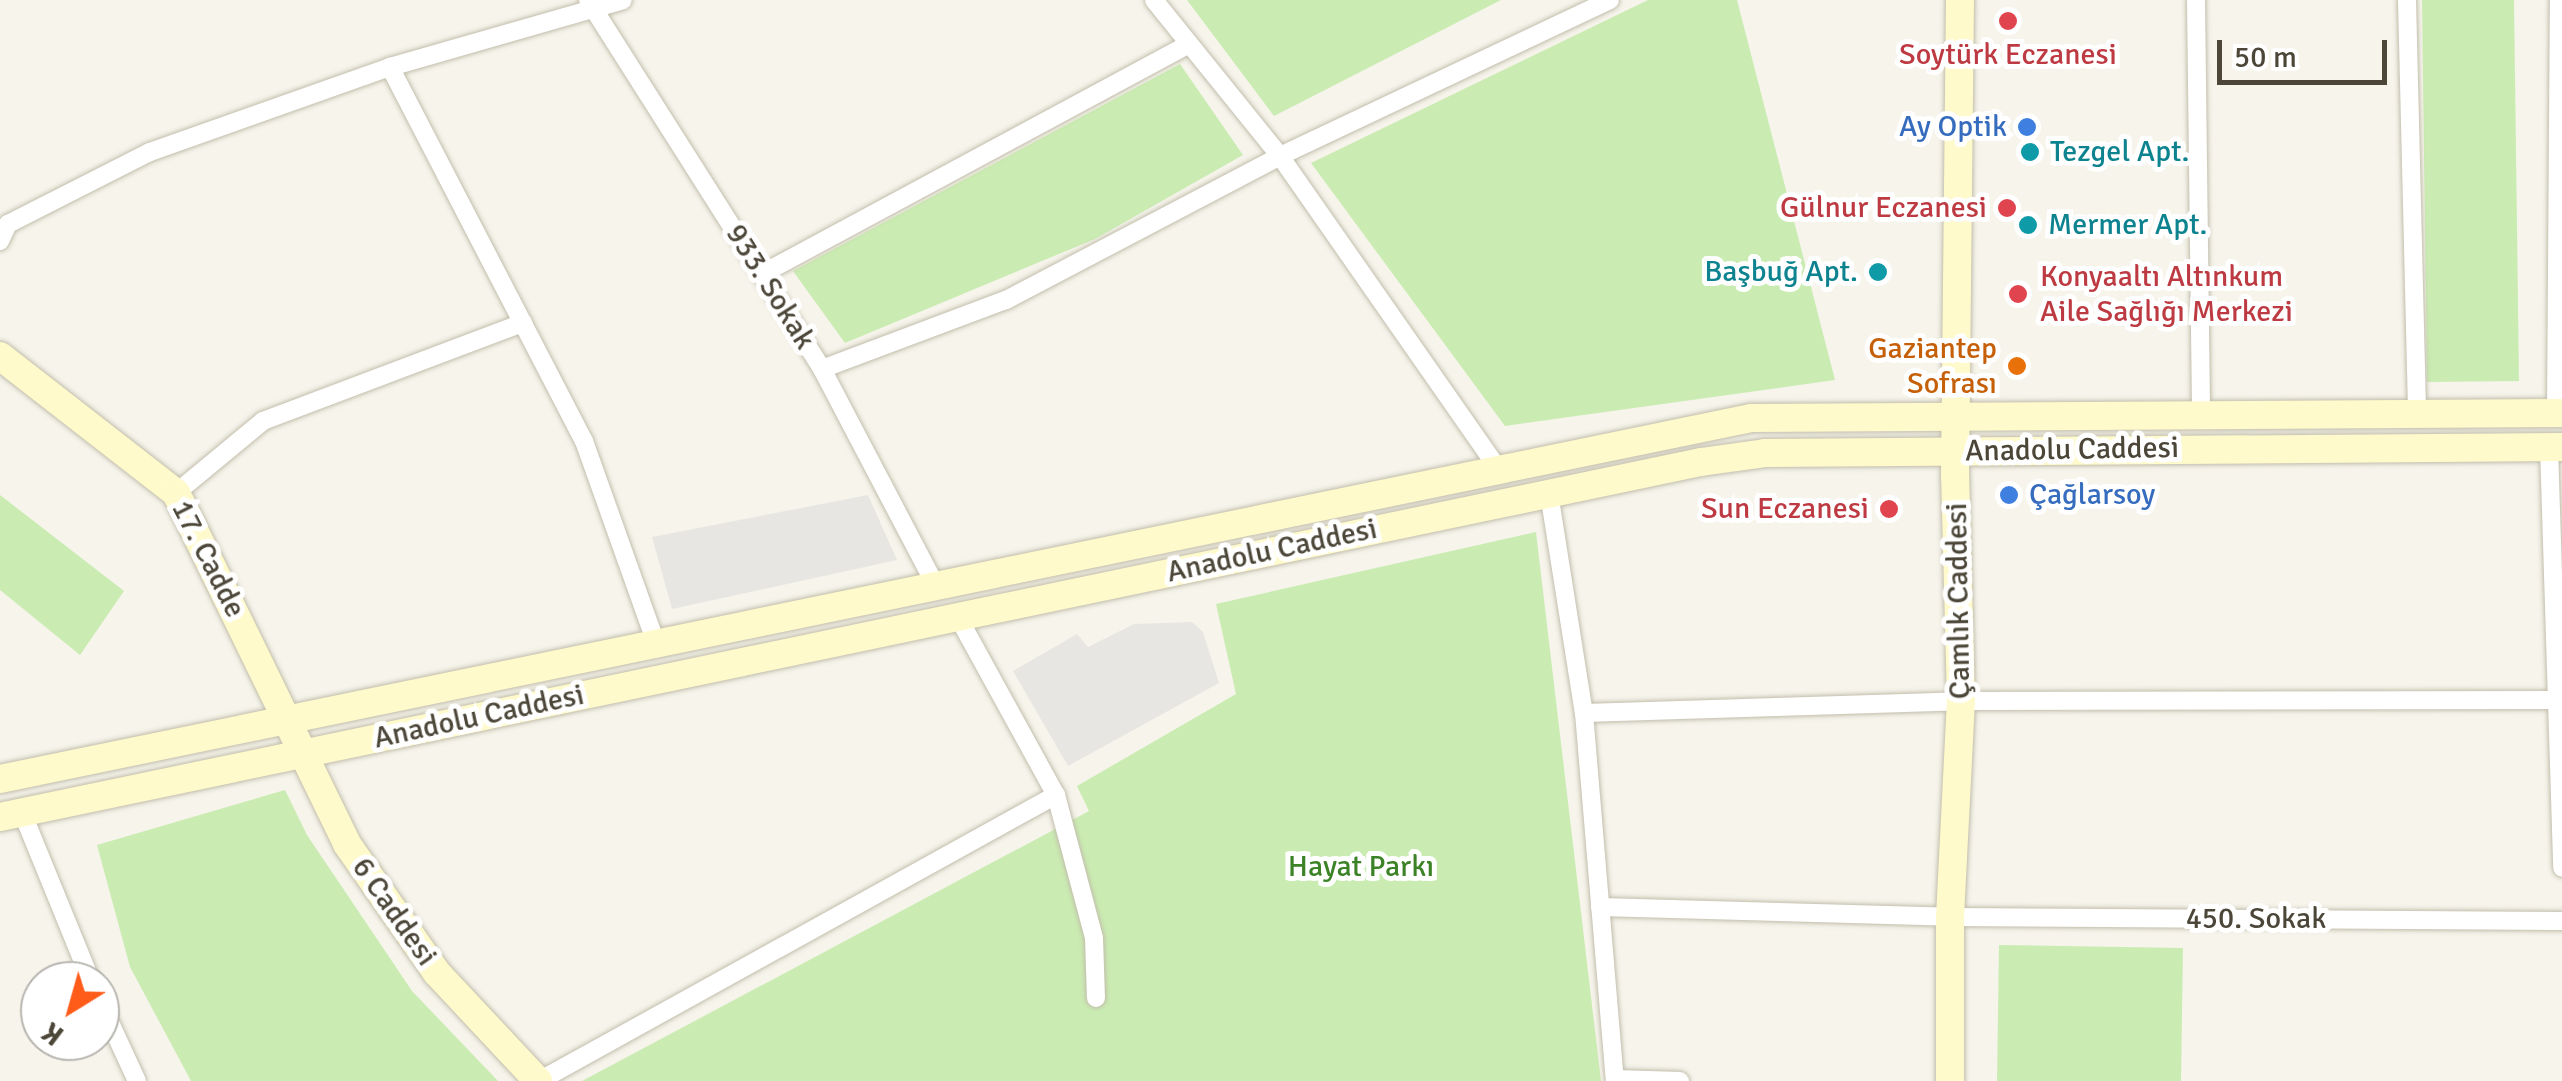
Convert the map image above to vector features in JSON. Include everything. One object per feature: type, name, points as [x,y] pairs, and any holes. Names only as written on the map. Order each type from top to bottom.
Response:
[{"type":"main road","name":"Çamlık Caddesi","points":[[1950,1081],[1950,917],[1961,701],[1955,452],[1960,0]]},
{"type":"main road","name":"17. Cadde","points":[[0,356],[176,493],[288,716]]},
{"type":"main road","name":"Anadolu Caddesi","points":[[0,779],[288,716],[1751,418],[2559,413]]},
{"type":"main road","name":"Anadolu Caddesi","points":[[11,814],[1550,493],[1765,453],[2556,447]]},
{"type":"main road","name":"6 Caddesi","points":[[288,716],[347,844],[404,932],[539,1081]]},
{"type":"street","points":[[3,228],[150,152],[390,67],[591,5],[623,0]]},
{"type":"street","points":[[1154,0],[1280,156],[1498,469]]},
{"type":"street","points":[[822,368],[1006,300],[1280,156],[1610,0]]},
{"type":"street","points":[[2196,0],[2200,416]]},
{"type":"street","points":[[2408,0],[2418,414]]},
{"type":"street","points":[[2559,0],[2559,413]]},
{"type":"street","name":"933. Sokak","points":[[591,5],[822,368],[935,584]]},
{"type":"street","points":[[762,274],[1188,44]]},
{"type":"street","points":[[390,67],[584,440],[656,643]]},
{"type":"street","points":[[176,493],[263,421],[523,323]]},
{"type":"street","points":[[2556,447],[2562,868]]},
{"type":"street","points":[[1550,493],[1584,713],[1615,1080],[1680,1081]]},
{"type":"street","points":[[958,617],[1056,796],[1094,938],[1096,998]]},
{"type":"street","points":[[1584,713],[1961,701],[2557,700]]},
{"type":"street","points":[[539,1081],[1056,796]]},
{"type":"street","points":[[11,814],[81,961]]},
{"type":"street","name":"450. Sokak","points":[[1600,906],[1950,917],[2562,920]]},
{"type":"street","points":[[120,1044],[137,1081]]},
{"type":"green space","points":[[1187,0],[1501,0],[1274,116]]},
{"type":"green space","points":[[1648,0],[1737,0],[1835,380],[1505,426],[1311,163]]},
{"type":"green space","points":[[2422,0],[2514,0],[2519,381],[2427,382]]},
{"type":"green space","points":[[1180,64],[1243,155],[1095,239],[845,343],[793,271]]},
{"type":"green space","points":[[0,495],[124,591],[80,655],[0,590]]},
{"type":"green space","name":"Hayat Parkı","points":[[1536,532],[1601,1081],[582,1081],[1089,811],[1077,786],[1236,694],[1216,604]]},
{"type":"green space","points":[[285,790],[307,835],[412,991],[498,1081],[191,1081],[130,967],[97,845]]},
{"type":"green space","points":[[1999,945],[2183,948],[2181,1081],[1997,1081]]},
{"type":"shaded area","points":[[868,495],[897,560],[672,609],[652,537]]},
{"type":"shaded area","points":[[1192,622],[1203,632],[1219,683],[1068,766],[1013,671],[1077,634],[1088,647],[1134,624]]},
{"type":"place","name":"Soytürk Eczanesi","points":[[2008,21]]},
{"type":"place","name":"Ay Optik","points":[[2027,127]]},
{"type":"place","name":"Tezgel Apt.","points":[[2030,152]]},
{"type":"place","name":"Gülnur Eczanesi","points":[[2007,208]]},
{"type":"place","name":"Mermer Apt.","points":[[2028,225]]},
{"type":"place","name":"Başbuğ Apt.","points":[[1878,272]]},
{"type":"place","name":"Konyaaltı Altınkum Aile Sağlığı Merkezi","points":[[2018,294]]},
{"type":"place","name":"Gaziantep Sofrası","points":[[2017,366]]},
{"type":"place","name":"Çağlarsoy","points":[[2009,495]]},
{"type":"place","name":"Sun Eczanesi","points":[[1889,509]]}]
